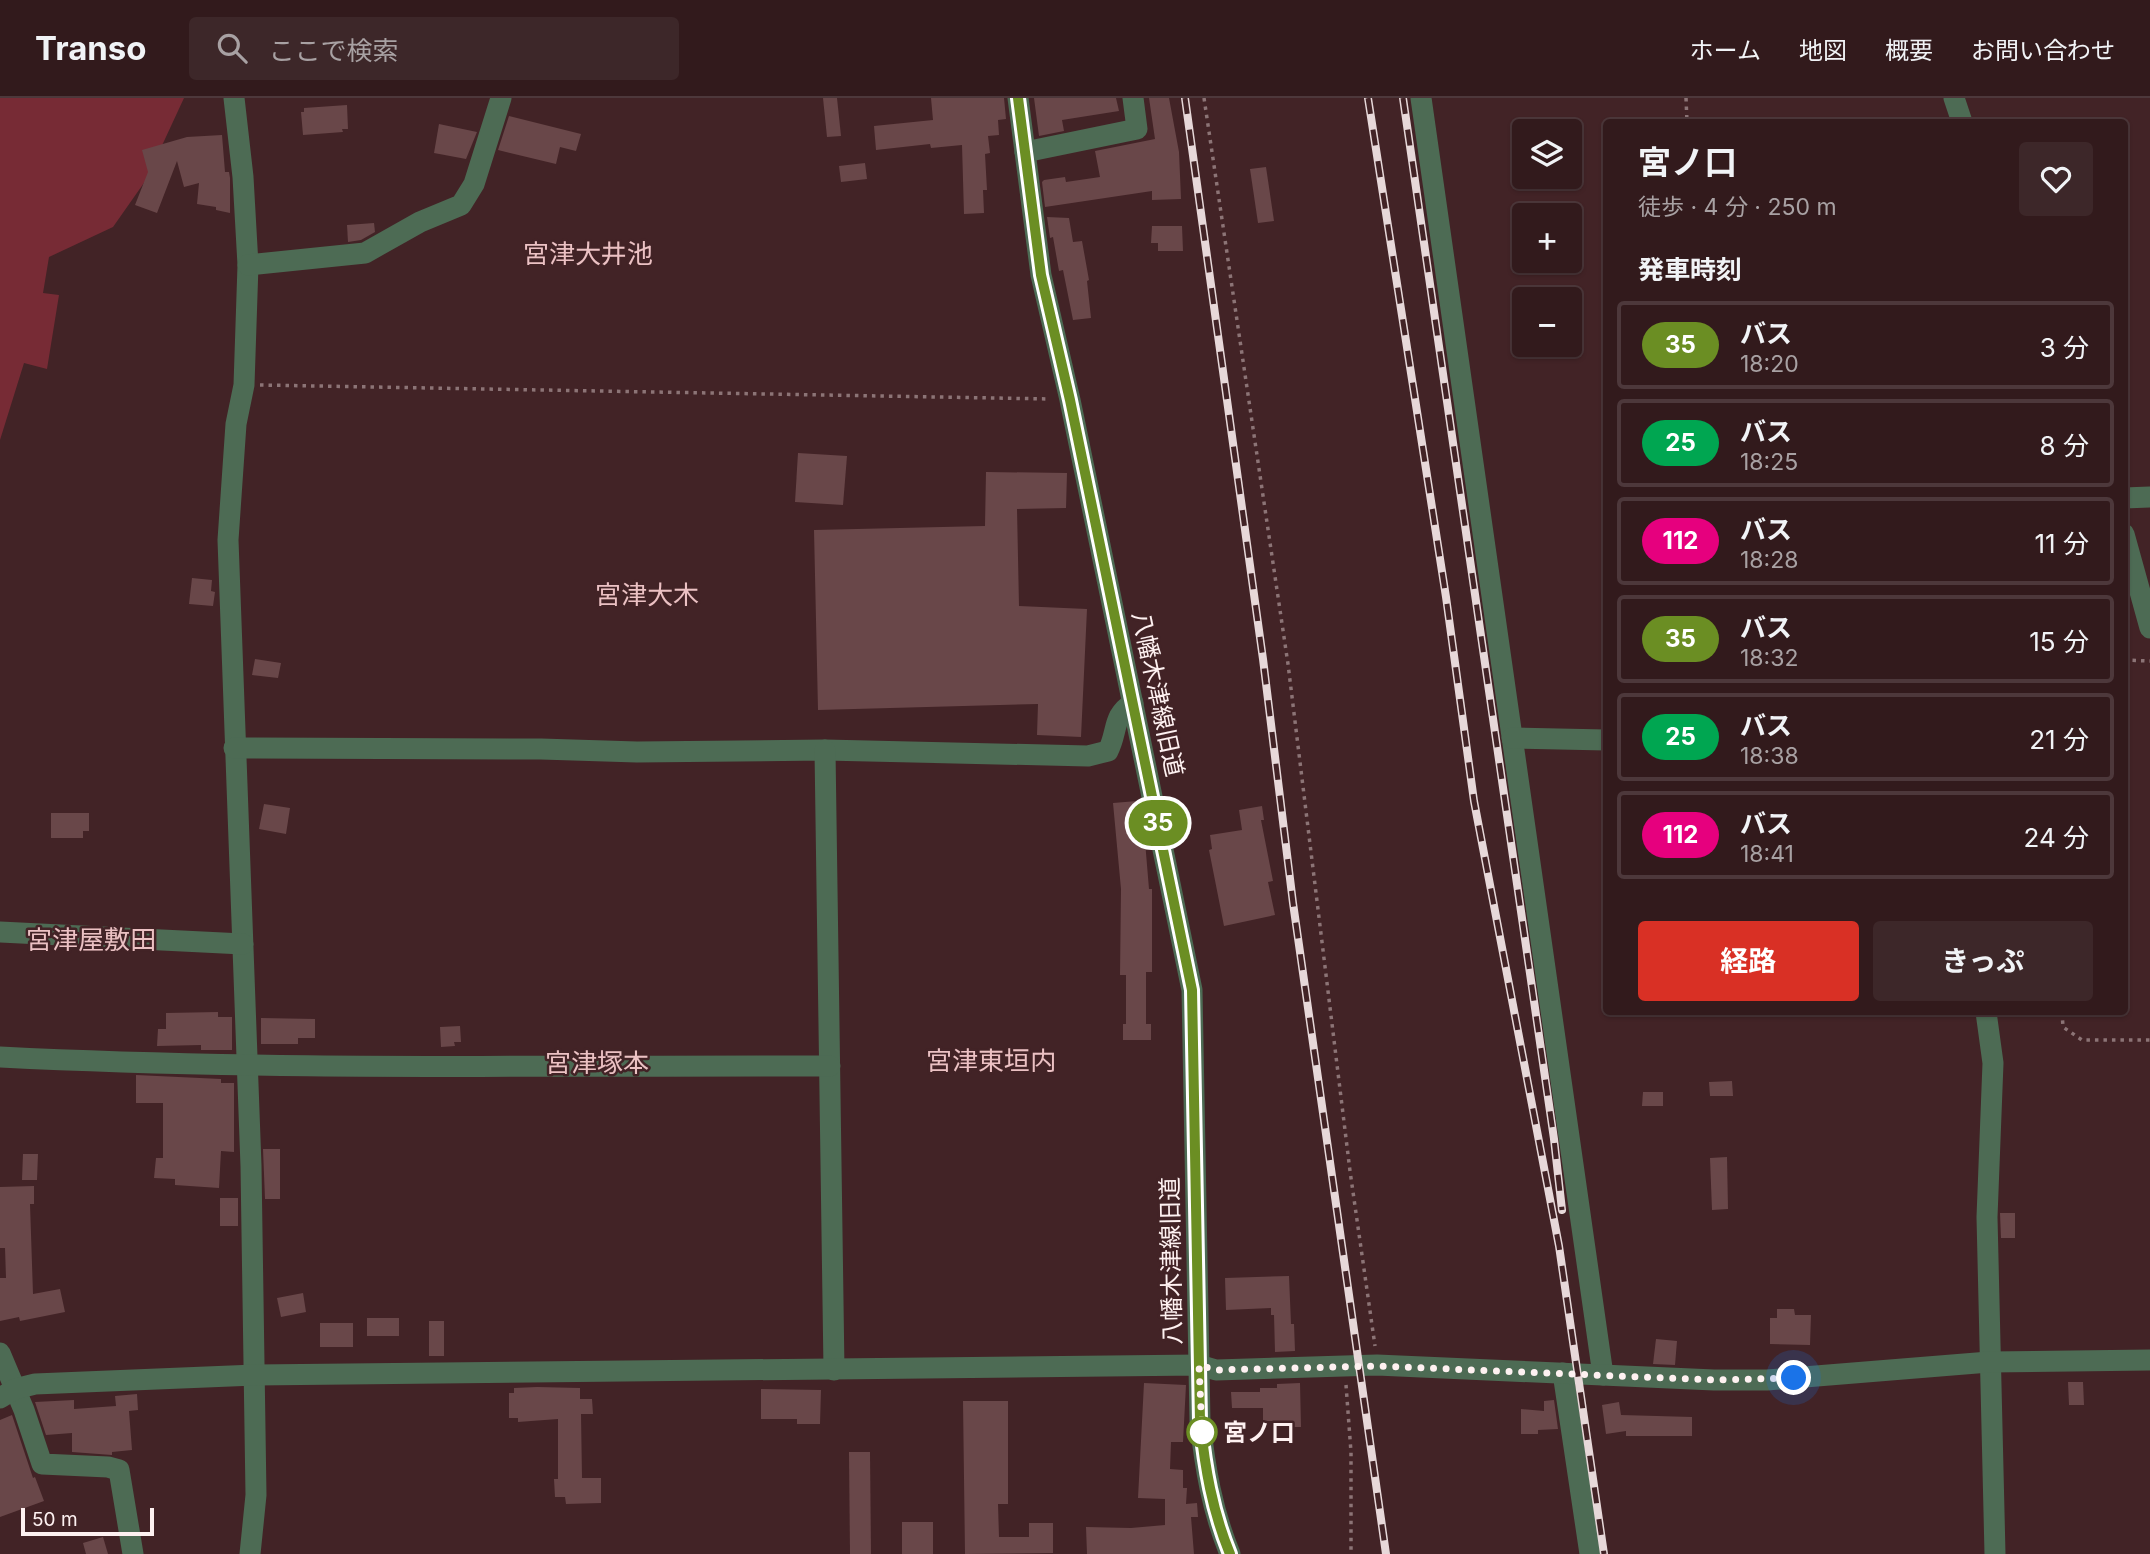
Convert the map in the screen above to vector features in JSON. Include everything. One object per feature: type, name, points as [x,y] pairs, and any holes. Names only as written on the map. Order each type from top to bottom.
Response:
[{"type":"street","points":[[234,98],[243,177],[248,265],[244,385],[233,451],[228,540],[251,1166],[256,1495],[250,1554]]},
{"type":"street","points":[[248,265],[365,253],[420,222],[461,205],[474,184],[501,98]]},
{"type":"street","name":"八幡木津線旧道","points":[[1018,98],[1041,275],[1070,400],[1192,990],[1200,1421],[1206,1472],[1217,1521],[1230,1554]]},
{"type":"street","points":[[1025,152],[1137,129],[1133,98]]},
{"type":"street","points":[[1421,98],[1604,1375]]},
{"type":"street","points":[[1954,98],[1961,119]]},
{"type":"street","points":[[2128,498],[2150,497]]},
{"type":"street","points":[[2128,548],[2150,628]]},
{"type":"street","points":[[234,748],[637,752],[825,750],[1088,756],[1108,751],[1115,725],[1123,709],[1133,703]]},
{"type":"street","points":[[1512,738],[1603,740]]},
{"type":"street","points":[[825,750],[834,1370]]},
{"type":"street","points":[[0,932],[243,944]]},
{"type":"street","points":[[1986,1015],[1993,1063],[1987,1217],[1995,1554]]},
{"type":"street","points":[[0,1057],[246,1065],[830,1066]]},
{"type":"street","points":[[0,1353],[7,1393],[42,1464],[108,1466],[119,1470],[133,1554]]},
{"type":"street","points":[[7,1393],[36,1384],[255,1375],[1199,1365],[1216,1370],[1377,1366],[1767,1380],[1989,1362],[2150,1360]]},
{"type":"street","points":[[1563,1373],[1590,1554]]},
{"type":"path","points":[[1204,98],[1288,664],[1350,1171],[1377,1366]]},
{"type":"path","points":[[1686,98],[1688,119]]},
{"type":"path","points":[[244,385],[1070,400]]},
{"type":"path","points":[[2128,660],[2150,661]]},
{"type":"path","points":[[2062,1015],[2063,1027],[2082,1040],[2150,1040]]},
{"type":"path","points":[[1345,1367],[1350,1452],[1350,1554]]},
{"type":"shaded area","points":[[0,98],[184,98],[146,180],[113,227],[49,257],[43,293],[59,295],[47,369],[24,363],[0,440]]},
{"type":"building","points":[[823,98],[837,98],[841,136],[827,137]]},
{"type":"building","points":[[931,98],[1004,98],[1006,119],[998,120],[999,135],[988,136],[990,153],[985,154],[987,190],[983,190],[984,213],[964,214],[962,145],[931,148],[930,144],[876,150],[874,126],[933,120]]},
{"type":"building","points":[[1034,98],[1116,98],[1119,111],[1062,120],[1064,131],[1039,136]]},
{"type":"building","points":[[1149,98],[1169,98],[1179,152],[1181,199],[1152,200],[1152,191],[1045,207],[1044,180],[1065,177],[1066,182],[1100,177],[1095,151],[1155,139]]},
{"type":"building","points":[[347,105],[348,129],[342,129],[343,132],[303,135],[301,112],[304,112],[304,108]]},
{"type":"building","points":[[509,116],[581,134],[576,151],[560,147],[556,164],[498,150]]},
{"type":"building","points":[[439,124],[477,132],[466,159],[434,153]]},
{"type":"building","points":[[222,135],[225,172],[229,172],[230,178],[230,213],[216,210],[216,207],[197,204],[199,183],[184,187],[177,161],[157,213],[135,205],[148,172],[142,150],[187,137]]},
{"type":"building","points":[[865,163],[867,179],[841,182],[839,166]]},
{"type":"building","points":[[1266,167],[1274,221],[1258,223],[1250,169]]},
{"type":"building","points":[[1047,217],[1069,218],[1073,242],[1082,241],[1089,280],[1091,318],[1073,320],[1063,270],[1059,271]]},
{"type":"building","points":[[374,223],[375,232],[361,240],[348,242],[347,225]]},
{"type":"building","points":[[1152,226],[1182,226],[1183,251],[1158,251],[1158,243],[1151,243]]},
{"type":"building","points":[[798,453],[847,456],[843,505],[795,502]]},
{"type":"building","points":[[986,472],[1067,473],[1066,508],[1017,509],[1019,606],[1087,609],[1081,737],[1037,735],[1038,704],[818,710],[814,530],[985,526]]},
{"type":"building","points":[[192,578],[212,580],[211,591],[215,592],[213,606],[189,604]]},
{"type":"building","points":[[255,659],[281,663],[278,678],[252,675]]},
{"type":"building","points":[[1137,801],[1142,841],[1145,841],[1149,889],[1152,889],[1152,972],[1146,972],[1146,1024],[1151,1024],[1151,1040],[1123,1040],[1123,1024],[1126,1024],[1126,975],[1120,975],[1121,889],[1113,803]]},
{"type":"building","points":[[264,804],[290,808],[286,834],[259,829]]},
{"type":"building","points":[[1262,806],[1264,820],[1261,820],[1273,881],[1268,882],[1275,915],[1224,926],[1209,850],[1212,849],[1210,835],[1242,830],[1239,810]]},
{"type":"building","points":[[51,813],[89,813],[89,831],[83,831],[83,838],[51,838]]},
{"type":"building","points":[[218,1012],[218,1017],[232,1017],[232,1050],[201,1050],[201,1045],[157,1046],[158,1029],[166,1029],[166,1013]]},
{"type":"building","points":[[261,1018],[315,1019],[315,1038],[298,1038],[298,1044],[261,1044]]},
{"type":"building","points":[[460,1026],[461,1042],[454,1042],[455,1046],[441,1047],[440,1027]]},
{"type":"building","points":[[136,1075],[221,1079],[221,1083],[234,1083],[234,1152],[221,1151],[219,1188],[175,1185],[175,1179],[154,1178],[156,1158],[163,1158],[163,1103],[136,1103]]},
{"type":"building","points":[[1732,1081],[1733,1096],[1710,1096],[1709,1082]]},
{"type":"building","points":[[1643,1092],[1663,1092],[1663,1106],[1642,1106]]},
{"type":"building","points":[[263,1149],[280,1149],[280,1199],[265,1199]]},
{"type":"building","points":[[23,1154],[38,1154],[37,1180],[22,1180]]},
{"type":"building","points":[[1727,1157],[1728,1209],[1712,1210],[1710,1158]]},
{"type":"building","points":[[34,1186],[34,1204],[30,1204],[33,1294],[60,1289],[65,1312],[20,1321],[19,1317],[0,1321],[0,1278],[6,1278],[5,1248],[0,1248],[0,1187]]},
{"type":"building","points":[[220,1198],[238,1198],[238,1226],[220,1226]]},
{"type":"building","points":[[2000,1213],[2015,1213],[2015,1238],[2001,1238]]},
{"type":"building","points":[[1289,1276],[1295,1351],[1275,1352],[1274,1315],[1271,1315],[1271,1308],[1226,1310],[1225,1278]]},
{"type":"building","points":[[303,1293],[306,1312],[281,1317],[277,1298]]},
{"type":"building","points":[[1777,1309],[1794,1309],[1795,1315],[1811,1315],[1810,1345],[1770,1344],[1770,1318],[1777,1318]]},
{"type":"building","points":[[367,1318],[399,1318],[399,1336],[367,1336]]},
{"type":"building","points":[[429,1321],[444,1321],[444,1356],[429,1356]]},
{"type":"building","points":[[320,1323],[353,1323],[353,1347],[320,1347]]},
{"type":"building","points":[[1656,1339],[1677,1341],[1675,1365],[1653,1364]]},
{"type":"building","points":[[2068,1382],[2083,1382],[2084,1405],[2069,1405]]},
{"type":"building","points":[[1144,1383],[1186,1385],[1183,1442],[1171,1442],[1170,1469],[1183,1470],[1183,1488],[1187,1488],[1186,1504],[1197,1503],[1198,1517],[1191,1517],[1194,1554],[1087,1554],[1086,1527],[1131,1528],[1165,1525],[1165,1499],[1138,1498]]},
{"type":"building","points":[[1300,1383],[1301,1427],[1280,1427],[1280,1421],[1263,1421],[1263,1408],[1232,1408],[1231,1392],[1260,1392],[1260,1388],[1277,1388],[1277,1384]]},
{"type":"building","points":[[514,1388],[580,1388],[580,1399],[592,1399],[593,1414],[581,1414],[582,1478],[601,1478],[601,1503],[566,1504],[565,1497],[555,1497],[554,1479],[558,1479],[558,1419],[518,1422],[518,1418],[509,1418],[509,1393],[514,1393]]},
{"type":"building","points":[[761,1389],[821,1390],[820,1424],[797,1424],[797,1419],[761,1419]]},
{"type":"building","points":[[137,1394],[138,1410],[129,1411],[132,1450],[112,1452],[112,1455],[72,1452],[72,1433],[46,1435],[35,1402],[74,1400],[74,1409],[116,1406],[115,1396]]},
{"type":"building","points":[[1554,1400],[1558,1429],[1538,1430],[1538,1434],[1521,1434],[1521,1409],[1544,1411],[1544,1401]]},
{"type":"building","points":[[963,1401],[1008,1401],[1008,1504],[998,1504],[999,1537],[1029,1537],[1029,1523],[1053,1523],[1053,1553],[965,1554]]},
{"type":"building","points":[[1619,1402],[1621,1415],[1692,1417],[1692,1436],[1626,1436],[1626,1431],[1606,1434],[1602,1405]]},
{"type":"building","points":[[12,1415],[33,1478],[35,1477],[44,1501],[0,1517],[0,1420]]},
{"type":"building","points":[[849,1452],[870,1452],[871,1554],[850,1554]]},
{"type":"building","points":[[902,1522],[933,1522],[933,1554],[902,1554]]},
{"type":"building","points":[[103,1537],[108,1554],[86,1554],[83,1543]]},
{"type":"railway","points":[[1185,98],[1263,659],[1293,903],[1386,1554]]},
{"type":"railway","points":[[1368,98],[1446,597],[1474,801],[1559,1246],[1604,1554]]},
{"type":"railway","points":[[1403,98],[1554,1139],[1562,1210]]},
{"type":"bus line","name":"35","points":[[1018,98],[1041,275],[1070,400],[1192,990],[1200,1421],[1206,1472],[1217,1521],[1230,1554]]},
{"type":"place","name":"宮ノ口","points":[[1202,1432]]},
{"type":"district","name":"宮津大井池","points":[[588,253]]},
{"type":"district","name":"宮津大木","points":[[647,594]]},
{"type":"district","name":"宮津屋敷田","points":[[91,939]]},
{"type":"district","name":"宮津東垣内","points":[[991,1060]]},
{"type":"district","name":"宮津塚本","points":[[597,1062]]},
{"type":"route","points":[[1202,1432],[1199,1365],[1216,1370],[1377,1366],[1714,1380],[1794,1378]]}]
